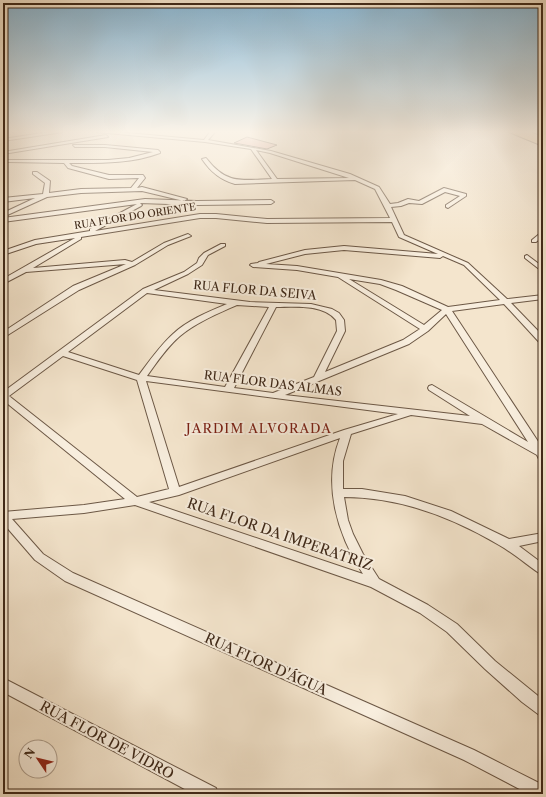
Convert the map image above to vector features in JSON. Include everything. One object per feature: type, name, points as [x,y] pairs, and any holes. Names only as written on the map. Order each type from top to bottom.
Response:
[{"type":"street","points":[[78,169],[106,177],[141,176],[142,178],[133,189]]},
{"type":"street","points":[[213,169],[231,181],[360,179]]},
{"type":"street","points":[[267,169],[275,180]]},
{"type":"street","points":[[326,169],[360,179],[377,188],[388,206],[393,220],[403,238],[451,256],[475,272],[543,341]]},
{"type":"street","points":[[35,173],[48,182],[46,195]]},
{"type":"street","points":[[3,200],[81,191],[133,189],[150,190],[197,203]]},
{"type":"street","points":[[388,206],[399,205],[408,201],[420,203],[444,190],[464,195],[448,206]]},
{"type":"street","points":[[3,215],[46,195]]},
{"type":"street","points":[[3,282],[145,201]]},
{"type":"street","points":[[3,220],[145,201],[197,203],[271,202]]},
{"type":"street","name":"RUA FLOR DO ORIENTE","points":[[3,253],[35,242],[208,215],[267,221],[393,220]]},
{"type":"street","points":[[534,241],[543,233]]},
{"type":"street","points":[[3,336],[76,288],[133,264],[166,244],[188,236]]},
{"type":"street","points":[[3,396],[146,291],[186,273],[200,264],[202,258],[206,254],[223,245]]},
{"type":"street","points":[[451,256],[344,248],[299,253],[253,265],[297,268],[391,285],[447,309],[543,297]]},
{"type":"street","points":[[527,257],[543,270]]},
{"type":"street","points":[[24,270],[125,262],[133,264]]},
{"type":"street","points":[[336,274],[425,329]]},
{"type":"street","name":"RUA FLOR DA SEIVA","points":[[146,291],[234,303],[321,308],[339,316],[342,320],[341,331],[317,378]]},
{"type":"street","points":[[175,492],[141,378],[176,335],[200,320],[234,303]]},
{"type":"street","points":[[228,390],[273,306]]},
{"type":"street","points":[[273,396],[406,342],[425,329],[447,309]]},
{"type":"street","points":[[447,309],[542,455]]},
{"type":"street","name":"RUA FLOR DAS ALMAS","points":[[62,353],[141,378],[273,396],[484,421]]},
{"type":"street","points":[[432,388],[542,455]]},
{"type":"street","name":"RUA FLOR DA IMPERATRIZ","points":[[3,396],[135,501],[375,582],[424,609],[452,628],[527,697],[543,709]]},
{"type":"street","points":[[3,516],[84,509],[135,501],[175,492],[347,432],[410,413]]},
{"type":"street","points":[[347,432],[341,446],[338,460],[336,478],[338,493],[344,524],[354,549],[375,582]]},
{"type":"street","points":[[338,493],[362,494],[405,500],[447,514],[507,544],[543,570]]},
{"type":"street","name":"RUA FLOR D'ÁGUA","points":[[3,516],[39,556],[69,577],[469,756],[543,793]]},
{"type":"street","points":[[507,544],[543,537]]},
{"type":"street","name":"RUA FLOR DE VIDRO","points":[[3,685],[210,794]]},
{"type":"district","name":"JARDIM ALVORADA","points":[[259,428]]}]
